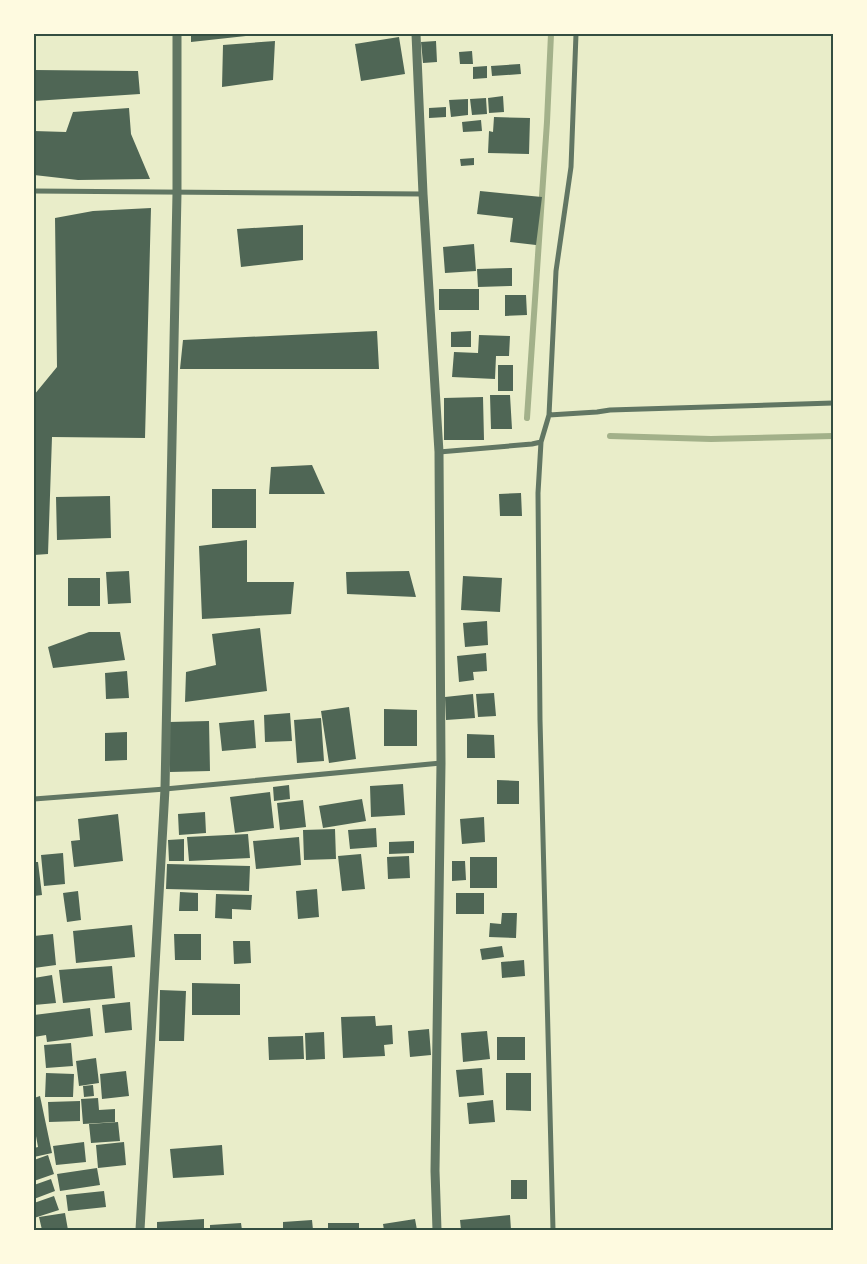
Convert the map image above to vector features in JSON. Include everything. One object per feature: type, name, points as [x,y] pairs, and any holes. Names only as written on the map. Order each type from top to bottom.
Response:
[{"type":"street","points":[[140,1230],[165,789],[177,193],[177,34]]},
{"type":"street","points":[[416,34],[423,194],[439,452],[441,764],[435,1171],[436,1230]]},
{"type":"street","points":[[553,1230],[540,720],[538,493],[541,442],[549,415],[556,271],[571,167],[576,34]]},
{"type":"street","points":[[34,191],[423,194]]},
{"type":"street","points":[[549,415],[610,410],[833,403]]},
{"type":"street","points":[[439,452],[541,442]]},
{"type":"street","points":[[34,799],[441,764]]},
{"type":"building","points":[[191,34],[255,34],[255,35],[191,42]]},
{"type":"building","points":[[399,37],[405,74],[361,81],[355,44]]},
{"type":"building","points":[[275,41],[273,80],[222,87],[223,45]]},
{"type":"building","points":[[436,41],[437,62],[423,63],[421,42]]},
{"type":"building","points":[[472,51],[473,64],[460,64],[459,52]]},
{"type":"building","points":[[520,64],[521,74],[492,76],[491,66]]},
{"type":"building","points":[[487,66],[487,78],[473,79],[473,67]]},
{"type":"building","points":[[34,70],[138,71],[140,94],[34,101]]},
{"type":"building","points":[[503,96],[504,112],[489,113],[488,98]]},
{"type":"building","points":[[486,98],[487,114],[472,115],[470,99]]},
{"type":"building","points":[[468,99],[468,115],[451,117],[449,100]]},
{"type":"building","points":[[446,107],[446,117],[429,118],[429,108]]},
{"type":"building","points":[[129,108],[131,134],[150,179],[78,180],[34,175],[34,131],[66,132],[73,112]]},
{"type":"building","points":[[494,117],[530,118],[529,154],[488,153],[489,131],[493,132]]},
{"type":"building","points":[[481,120],[482,131],[463,132],[462,122]]},
{"type":"building","points":[[474,158],[474,165],[461,166],[460,159]]},
{"type":"building","points":[[480,191],[542,197],[536,245],[510,242],[513,218],[477,214]]},
{"type":"building","points":[[151,208],[145,438],[52,437],[48,554],[34,555],[34,395],[57,367],[55,218],[93,211]]},
{"type":"building","points":[[303,225],[303,260],[241,267],[237,229]]},
{"type":"building","points":[[474,244],[476,271],[445,273],[443,247]]},
{"type":"building","points":[[512,268],[512,286],[478,287],[477,269]]},
{"type":"building","points":[[439,289],[479,289],[479,310],[439,310]]},
{"type":"building","points":[[505,295],[526,295],[527,315],[505,316]]},
{"type":"building","points":[[377,331],[379,369],[180,369],[183,340]]},
{"type":"building","points":[[471,331],[471,347],[451,347],[451,332]]},
{"type":"building","points":[[479,335],[510,336],[509,356],[496,356],[495,379],[452,377],[454,352],[478,353]]},
{"type":"building","points":[[498,365],[513,365],[513,391],[498,391]]},
{"type":"building","points":[[490,395],[510,395],[512,429],[491,429]]},
{"type":"building","points":[[483,397],[484,440],[444,440],[444,398]]},
{"type":"building","points":[[312,465],[325,494],[269,494],[271,467]]},
{"type":"building","points":[[212,489],[256,489],[256,528],[212,528]]},
{"type":"building","points":[[521,493],[522,516],[500,516],[499,494]]},
{"type":"building","points":[[110,496],[111,538],[57,540],[56,497]]},
{"type":"building","points":[[247,540],[247,582],[294,582],[291,614],[202,619],[199,546]]},
{"type":"building","points":[[129,571],[131,603],[108,604],[106,572]]},
{"type":"building","points":[[409,571],[416,597],[347,594],[346,572]]},
{"type":"building","points":[[463,576],[502,578],[500,612],[461,610]]},
{"type":"building","points":[[68,578],[100,578],[100,606],[68,606]]},
{"type":"building","points":[[487,621],[488,645],[465,647],[463,623]]},
{"type":"building","points":[[260,628],[267,691],[185,702],[186,672],[216,665],[212,634]]},
{"type":"building","points":[[89,632],[120,632],[125,660],[53,668],[48,647]]},
{"type":"building","points":[[486,653],[487,671],[473,672],[474,680],[459,682],[457,656]]},
{"type":"building","points":[[127,671],[129,698],[106,699],[105,673]]},
{"type":"building","points":[[494,693],[496,716],[478,717],[476,694]]},
{"type":"building","points":[[473,694],[475,718],[446,720],[445,697]]},
{"type":"building","points":[[349,707],[356,759],[329,763],[321,711]]},
{"type":"building","points":[[384,709],[417,710],[417,746],[384,746]]},
{"type":"building","points":[[290,713],[292,741],[265,742],[264,715]]},
{"type":"building","points":[[321,718],[324,761],[297,763],[294,720]]},
{"type":"building","points":[[254,720],[256,748],[222,751],[219,723]]},
{"type":"building","points":[[209,721],[210,771],[170,772],[169,722]]},
{"type":"building","points":[[127,732],[127,760],[105,761],[105,733]]},
{"type":"building","points":[[467,734],[494,735],[495,758],[467,758]]},
{"type":"building","points":[[497,780],[519,781],[519,804],[497,804]]},
{"type":"building","points":[[403,784],[405,815],[371,817],[370,786]]},
{"type":"building","points":[[289,785],[290,799],[274,801],[273,787]]},
{"type":"building","points":[[270,792],[274,828],[235,833],[230,797]]},
{"type":"building","points":[[362,799],[366,821],[323,828],[319,806]]},
{"type":"building","points":[[303,800],[306,827],[280,830],[277,803]]},
{"type":"building","points":[[205,812],[206,833],[179,835],[178,814]]},
{"type":"building","points":[[118,814],[123,861],[74,867],[71,841],[80,840],[78,819]]},
{"type":"building","points":[[484,817],[485,842],[462,844],[460,819]]},
{"type":"building","points":[[376,828],[377,847],[350,849],[348,830]]},
{"type":"building","points":[[335,829],[336,859],[304,860],[303,830]]},
{"type":"building","points":[[248,834],[250,858],[189,861],[187,837]]},
{"type":"building","points":[[299,837],[301,865],[256,869],[253,841]]},
{"type":"building","points":[[184,839],[184,861],[169,861],[168,840]]},
{"type":"building","points":[[414,841],[414,853],[389,854],[389,842]]},
{"type":"building","points":[[63,853],[65,884],[44,886],[41,855]]},
{"type":"building","points":[[361,854],[365,889],[342,891],[338,856]]},
{"type":"building","points":[[409,856],[410,878],[388,879],[387,857]]},
{"type":"building","points":[[470,857],[497,857],[497,888],[470,888]]},
{"type":"building","points":[[452,861],[465,861],[466,880],[452,881]]},
{"type":"building","points":[[34,862],[38,862],[42,895],[34,896]]},
{"type":"building","points":[[167,864],[250,866],[249,891],[166,889]]},
{"type":"building","points":[[317,889],[319,917],[298,919],[296,891]]},
{"type":"building","points":[[78,891],[81,920],[67,922],[63,893]]},
{"type":"building","points":[[180,892],[198,893],[198,911],[179,911]]},
{"type":"building","points":[[456,893],[484,893],[484,914],[456,914]]},
{"type":"building","points":[[216,894],[252,895],[251,910],[232,909],[232,919],[215,918]]},
{"type":"building","points":[[502,913],[517,913],[516,938],[489,937],[490,923],[501,924]]},
{"type":"building","points":[[132,925],[135,957],[76,963],[73,931]]},
{"type":"building","points":[[53,934],[56,965],[34,968],[34,936]]},
{"type":"building","points":[[174,934],[201,934],[201,960],[175,960]]},
{"type":"building","points":[[233,941],[250,941],[251,963],[234,964]]},
{"type":"building","points":[[502,946],[504,957],[482,960],[480,949]]},
{"type":"building","points":[[524,960],[525,976],[502,978],[501,962]]},
{"type":"building","points":[[112,966],[115,998],[63,1003],[59,970]]},
{"type":"building","points":[[52,975],[56,1003],[34,1005],[34,978]]},
{"type":"building","points":[[192,983],[240,984],[240,1015],[192,1015]]},
{"type":"building","points":[[160,990],[186,991],[184,1041],[159,1041]]},
{"type":"building","points":[[130,1002],[132,1030],[105,1033],[102,1005]]},
{"type":"building","points":[[90,1008],[93,1036],[47,1042],[46,1035],[34,1037],[34,1015]]},
{"type":"building","points":[[375,1016],[376,1026],[392,1025],[393,1044],[384,1045],[385,1056],[343,1058],[341,1017]]},
{"type":"building","points":[[429,1029],[431,1055],[410,1057],[408,1031]]},
{"type":"building","points":[[487,1031],[490,1059],[463,1062],[461,1033]]},
{"type":"building","points":[[324,1032],[325,1059],[306,1060],[305,1033]]},
{"type":"building","points":[[303,1036],[304,1059],[269,1060],[268,1037]]},
{"type":"building","points":[[497,1037],[525,1037],[525,1060],[497,1060]]},
{"type":"building","points":[[71,1043],[73,1066],[46,1068],[44,1045]]},
{"type":"building","points":[[96,1058],[99,1083],[79,1086],[76,1061]]},
{"type":"building","points":[[482,1068],[484,1095],[459,1097],[456,1070]]},
{"type":"building","points":[[126,1071],[129,1096],[102,1099],[100,1074]]},
{"type":"building","points":[[46,1073],[74,1074],[73,1097],[45,1097]]},
{"type":"building","points":[[506,1073],[531,1073],[531,1111],[506,1110]]},
{"type":"building","points":[[93,1085],[94,1096],[84,1097],[83,1086]]},
{"type":"building","points":[[40,1096],[52,1153],[34,1157],[34,1148],[38,1147],[34,1125],[34,1098]]},
{"type":"building","points":[[98,1098],[99,1110],[115,1109],[115,1122],[83,1124],[81,1099]]},
{"type":"building","points":[[493,1100],[495,1122],[469,1124],[467,1103]]},
{"type":"building","points":[[80,1101],[80,1121],[49,1122],[48,1102]]},
{"type":"building","points":[[118,1122],[120,1141],[91,1143],[89,1124]]},
{"type":"building","points":[[84,1142],[86,1162],[56,1165],[53,1146]]},
{"type":"building","points":[[124,1142],[126,1165],[98,1168],[96,1145]]},
{"type":"building","points":[[222,1145],[224,1175],[173,1178],[170,1149]]},
{"type":"building","points":[[48,1155],[54,1174],[34,1181],[34,1160]]},
{"type":"building","points":[[97,1168],[100,1185],[60,1191],[57,1174]]},
{"type":"building","points":[[51,1179],[55,1191],[34,1199],[34,1185]]},
{"type":"building","points":[[511,1180],[527,1180],[527,1199],[511,1199]]},
{"type":"building","points":[[104,1191],[106,1207],[68,1211],[66,1195]]},
{"type":"building","points":[[54,1196],[59,1210],[34,1218],[34,1203]]},
{"type":"building","points":[[65,1213],[68,1230],[42,1230],[39,1217]]},
{"type":"building","points":[[510,1215],[511,1230],[461,1230],[460,1220]]},
{"type":"building","points":[[204,1219],[204,1230],[157,1230],[157,1222]]},
{"type":"building","points":[[415,1219],[417,1230],[384,1230],[383,1224]]},
{"type":"building","points":[[312,1220],[313,1230],[283,1230],[283,1222]]},
{"type":"building","points":[[241,1223],[242,1230],[210,1230],[210,1225]]},
{"type":"building","points":[[328,1223],[359,1223],[359,1230],[328,1230]]},
{"type":"waterway","points":[[527,418],[551,34]]},
{"type":"waterway","points":[[610,436],[711,439],[833,436]]}]
